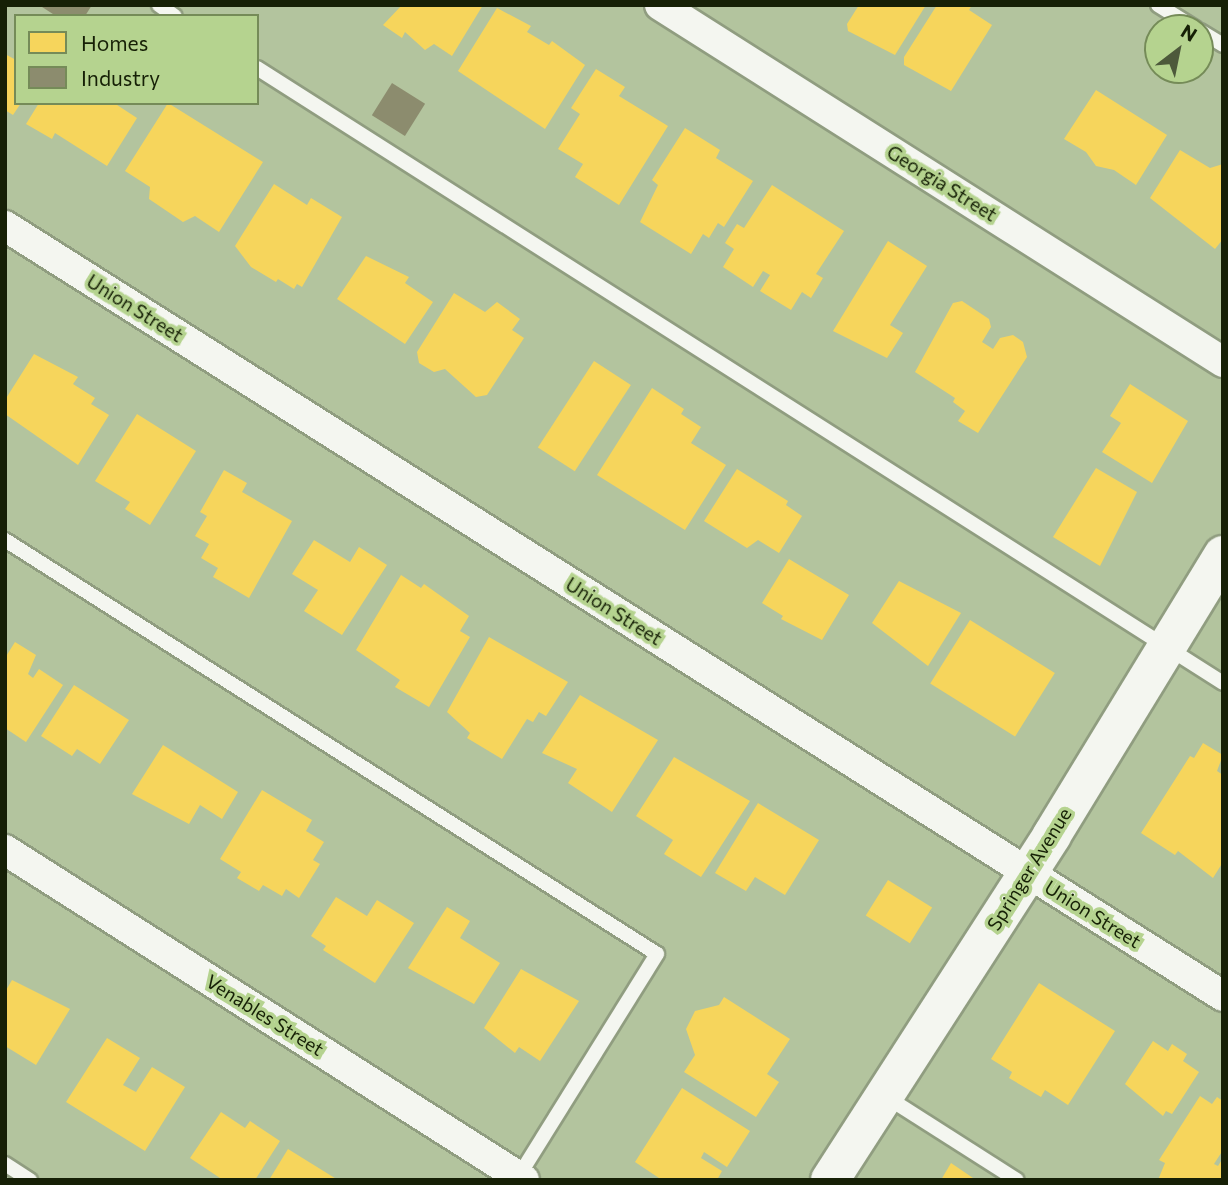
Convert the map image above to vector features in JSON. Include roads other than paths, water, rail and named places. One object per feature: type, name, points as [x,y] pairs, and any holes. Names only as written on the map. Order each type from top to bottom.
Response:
[{"type":"street","name":"Georgia Street","points":[[660,5],[1223,362]]},
{"type":"street","name":"Union Street","points":[[5,226],[1223,996]]},
{"type":"street","name":"Springer Avenue","points":[[830,1180],[1027,872],[1223,555]]},
{"type":"street","name":"Venables Street","points":[[5,850],[520,1179]]},
{"type":"lane","points":[[259,69],[1223,683]]},
{"type":"lane","points":[[5,540],[657,954],[520,1179]]},
{"type":"lane","points":[[884,1095],[1017,1180]]},
{"type":"lane","points":[[5,1164],[30,1180]]}]
